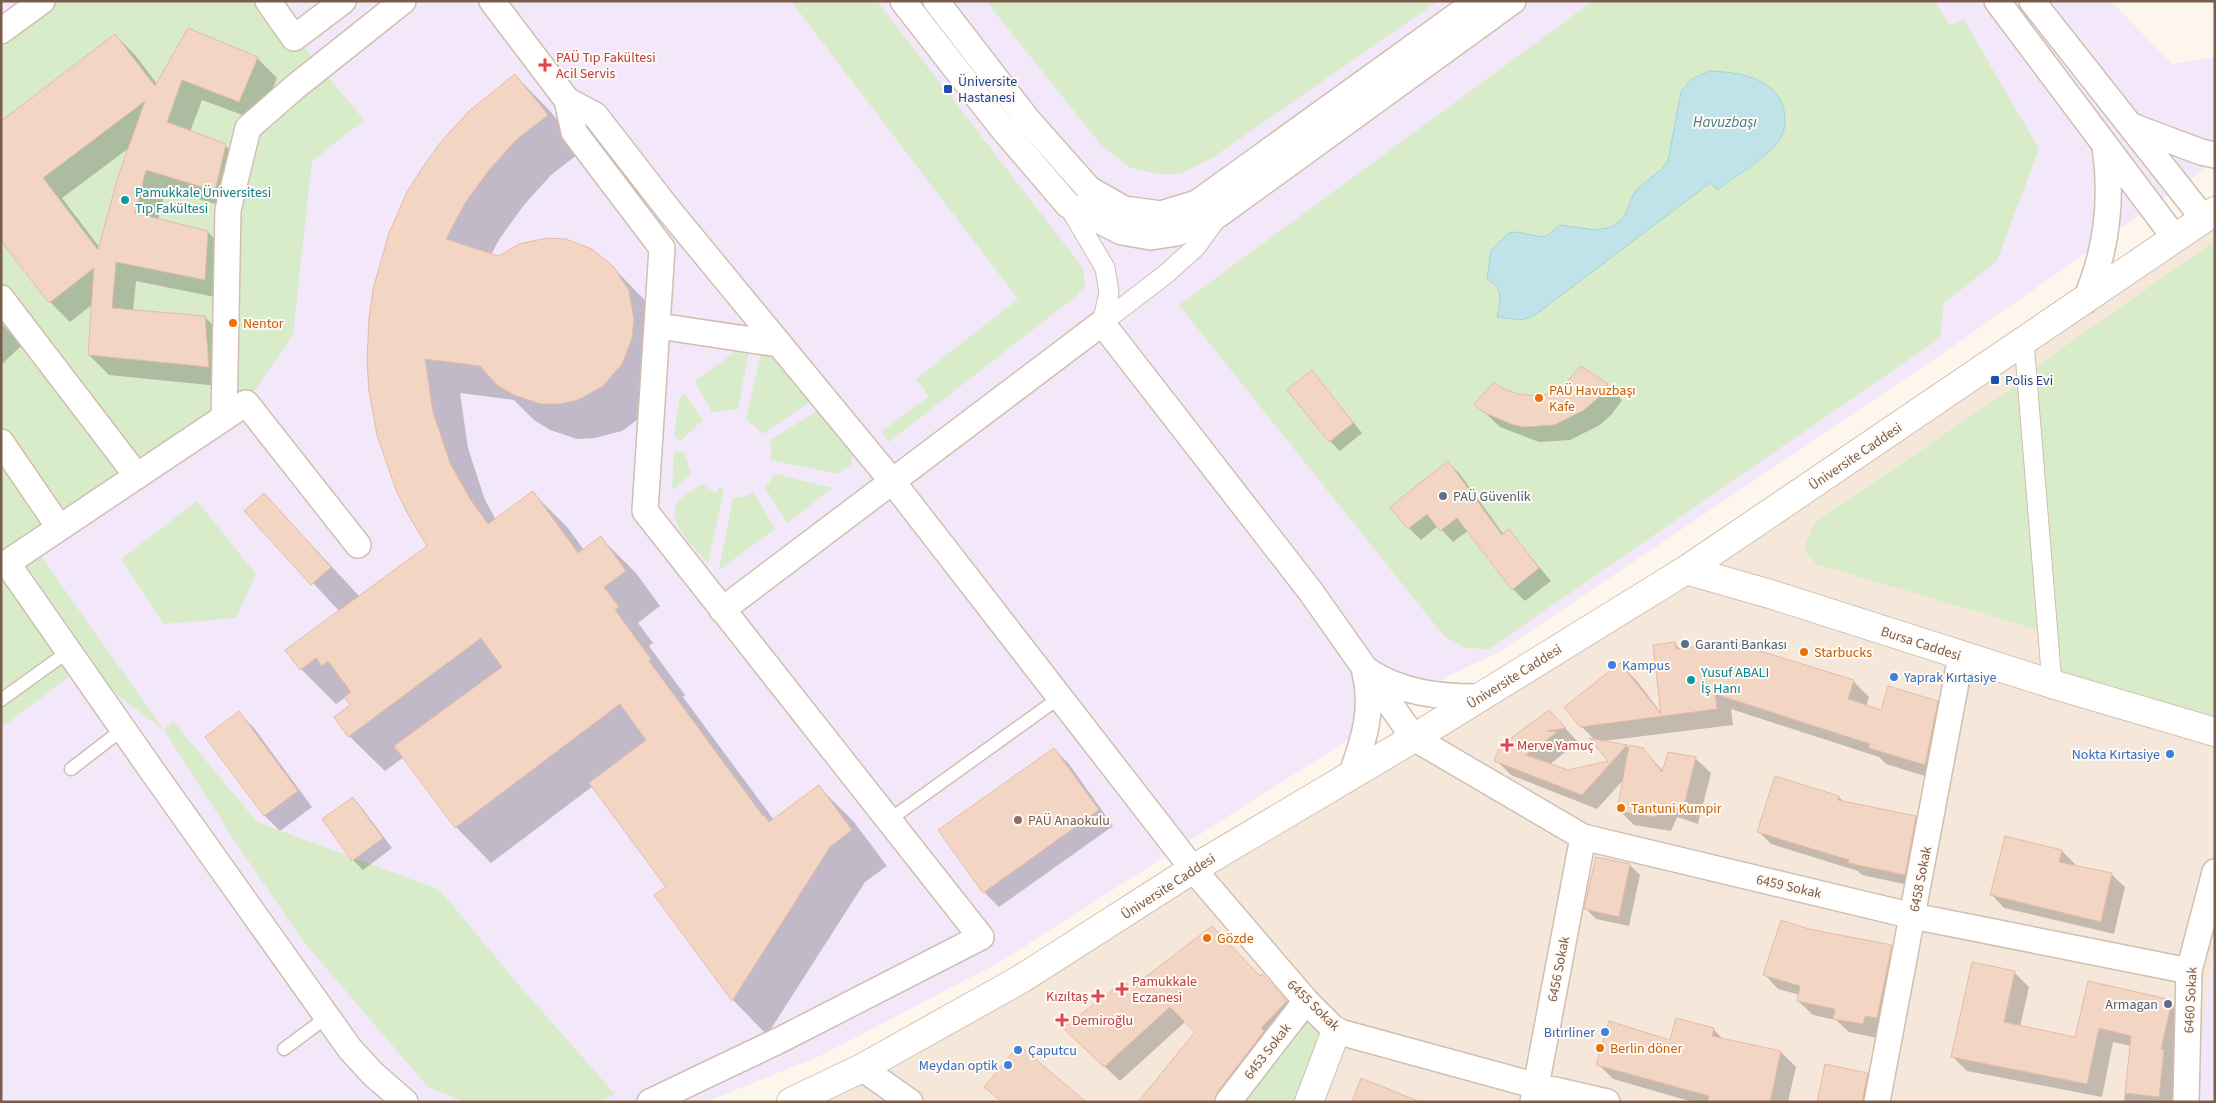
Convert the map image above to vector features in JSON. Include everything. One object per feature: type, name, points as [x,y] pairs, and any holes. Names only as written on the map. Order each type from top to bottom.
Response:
[{"type":"main road","name":"Üniversite Caddesi","points":[[791,1102],[862,1068],[1021,979],[1193,869],[1352,773],[1414,738],[1686,570],[2085,301],[2209,215]]},
{"type":"main road","name":"Bursa Caddesi","points":[[1686,570],[1770,594],[2052,684],[2215,732]]},
{"type":"main road","points":[[1309,1102],[1336,1031]]},
{"type":"street","points":[[1,31],[42,1]]},
{"type":"street","points":[[268,1],[294,38],[343,1]]},
{"type":"street","points":[[224,418],[228,210],[248,128],[295,86],[404,1]]},
{"type":"street","points":[[492,1],[567,100],[574,132],[662,248],[645,511],[981,937],[780,1040],[650,1102]]},
{"type":"street","points":[[903,1],[1002,128],[1068,205],[1105,268],[1109,294],[1102,323]]},
{"type":"street","points":[[936,1],[1027,119],[1089,189],[1124,209],[1161,214],[1197,203],[1477,1]]},
{"type":"street","points":[[1068,205],[1122,232],[1151,237],[1176,234],[1211,218],[1513,1]]},
{"type":"street","points":[[1997,1],[2175,238]]},
{"type":"street","points":[[2032,1],[2130,126],[2209,215]]},
{"type":"street","name":"6455 Sokak","points":[[567,100],[595,115],[668,209],[892,481],[1153,820],[1306,1001],[1336,1031],[1535,1094],[1607,1102]]},
{"type":"street","points":[[2130,126],[2215,155]]},
{"type":"street","points":[[2085,301],[2100,260],[2110,202],[2110,183],[2105,144]]},
{"type":"street","points":[[722,610],[1166,274],[1196,247],[1219,215]]},
{"type":"street","points":[[1,298],[136,476]]},
{"type":"street","points":[[1102,323],[1311,592],[1414,738]]},
{"type":"street","points":[[658,326],[779,344]]},
{"type":"street","points":[[2024,342],[2052,684]]},
{"type":"street","points":[[358,546],[246,403],[6,563],[350,1049],[373,1074],[405,1102]]},
{"type":"street","points":[[1,442],[59,527]]},
{"type":"street","name":"6458 Sokak","points":[[1877,1102],[1961,656]]},
{"type":"street","points":[[1364,668],[1377,677],[1402,688],[1444,696],[1478,697]]},
{"type":"street","points":[[1352,773],[1364,740],[1369,712],[1364,668]]},
{"type":"street","name":"6459 Sokak","points":[[1414,738],[1583,837],[1913,916],[2189,971]]},
{"type":"street","name":"6456 Sokak","points":[[1535,1094],[1583,837]]},
{"type":"street","name":"6460 Sokak","points":[[2186,1102],[2189,971],[2215,872]]},
{"type":"street","name":"6453 Sokak","points":[[1228,1102],[1306,1001]]},
{"type":"street","points":[[862,1068],[910,1102]]},
{"type":"lane","points":[[1,700],[69,651]]},
{"type":"lane","points":[[889,820],[1059,698]]},
{"type":"lane","points":[[72,769],[123,730]]},
{"type":"lane","points":[[284,1049],[327,1017]]},
{"type":"shaded area","points":[[1,1],[2111,1],[2172,64],[2215,57],[2215,162],[1939,356],[1501,651],[1448,676],[1000,962],[820,1056],[706,1102],[1,1102]]},
{"type":"shaded area","points":[[2215,211],[2215,1102],[796,1102],[1352,773]]},
{"type":"shaded area","points":[[2215,933],[2215,1102],[2194,1102]]},
{"type":"green space","points":[[41,1],[269,1],[364,120],[312,161],[293,335],[246,403],[33,545],[164,730],[81,668],[1,728],[1,30]]},
{"type":"green space","points":[[791,1],[877,1],[1083,268],[1085,286],[1076,296],[889,442],[881,432],[929,396],[916,379],[1018,299]]},
{"type":"green space","points":[[986,1],[1438,1],[1212,158],[1180,174],[1157,174],[1129,167],[1101,145]]},
{"type":"green space","points":[[1593,1],[1934,1],[1950,25],[1964,20],[2039,149],[1997,261],[1944,303],[1940,338],[1489,649],[1465,648],[1444,636],[1179,305]]},
{"type":"green space","points":[[2215,241],[2215,733],[2052,684],[2038,365]]},
{"type":"green space","points":[[750,346],[738,409],[712,412],[695,381],[739,349]]},
{"type":"green space","points":[[761,352],[771,355],[810,402],[763,434],[746,419]]},
{"type":"green space","points":[[2017,385],[2038,630],[1816,564],[1804,548],[1814,523]]},
{"type":"green space","points":[[682,394],[686,396],[703,420],[680,441],[674,436],[679,401]]},
{"type":"green space","points":[[817,411],[852,450],[852,464],[838,474],[770,460],[772,450],[770,440]]},
{"type":"green space","points":[[674,451],[684,452],[691,474],[672,490]]},
{"type":"green space","points":[[775,474],[833,488],[787,523],[765,488]]},
{"type":"green space","points":[[701,484],[717,493],[719,487],[724,490],[708,563],[689,542],[678,525],[675,516],[675,508],[679,500]]},
{"type":"green space","points":[[753,491],[775,529],[719,570],[733,498],[744,497]]},
{"type":"green space","points":[[197,501],[256,574],[236,618],[164,624],[121,559]]},
{"type":"green space","points":[[173,721],[257,822],[440,890],[517,983],[615,1094],[597,1102],[465,1102],[428,1087],[303,941],[232,837],[164,730]]},
{"type":"green space","points":[[1306,1001],[1336,1031],[1309,1102],[1228,1102]]},
{"type":"water","name":"Havuzbaşı","points":[[1709,71],[1747,76],[1769,86],[1777,94],[1782,105],[1785,125],[1780,140],[1775,146],[1717,190],[1710,183],[1535,315],[1523,320],[1497,317],[1500,295],[1496,286],[1487,279],[1491,250],[1509,233],[1517,232],[1542,237],[1548,235],[1560,225],[1596,230],[1612,227],[1624,217],[1635,191],[1663,168],[1668,161],[1681,92],[1692,79]]},
{"type":"building","points":[[188,28],[258,57],[239,102],[182,80],[167,122],[226,144],[215,191],[146,170],[135,213],[208,231],[205,280],[116,262],[112,308],[205,316],[209,367],[88,355],[94,268],[49,303],[1,241],[1,121],[115,34],[155,86]],"holes":[[[145,101],[118,177],[98,250],[43,178]]]},
{"type":"building","points":[[515,74],[548,115],[516,140],[489,170],[465,203],[446,239],[499,256],[519,244],[547,238],[566,239],[592,249],[614,267],[629,291],[634,319],[632,338],[622,364],[603,386],[578,400],[560,404],[541,404],[514,395],[497,385],[480,366],[425,359],[433,412],[450,463],[470,499],[488,524],[533,491],[578,553],[601,536],[626,571],[604,587],[619,607],[615,610],[651,659],[649,661],[769,822],[819,785],[852,830],[830,847],[732,1001],[654,895],[666,887],[589,783],[646,740],[620,704],[455,828],[394,746],[502,667],[481,638],[348,737],[334,717],[350,705],[344,697],[351,692],[328,661],[322,666],[316,658],[300,670],[285,650],[427,546],[396,490],[377,435],[369,391],[367,362],[369,318],[373,289],[389,233],[407,192],[423,167],[440,143],[469,111]]},
{"type":"building","name":"PAÜ Havuzbaşı Kafe","points":[[1581,366],[1608,384],[1597,399],[1584,410],[1554,425],[1523,427],[1511,424],[1483,412],[1474,404],[1494,382],[1517,394],[1537,396],[1553,393],[1565,384]]},
{"type":"building","points":[[1312,370],[1353,423],[1329,442],[1287,390]]},
{"type":"building","points":[[1448,461],[1502,535],[1509,529],[1539,568],[1512,590],[1457,518],[1440,531],[1427,514],[1408,529],[1390,507]]},
{"type":"building","points":[[264,493],[331,567],[311,585],[244,511]]},
{"type":"building","points":[[1675,642],[1676,649],[1731,642],[1854,680],[1848,699],[1881,710],[1888,686],[1938,701],[1925,765],[1869,748],[1870,744],[1715,694],[1717,709],[1580,727],[1564,707],[1620,663],[1661,714],[1653,645]]},
{"type":"building","points":[[1549,710],[1566,728],[1547,731],[1557,732],[1526,755],[1568,770],[1608,761],[1589,738],[1627,745],[1582,795],[1494,761],[1500,746],[1504,747],[1504,743]]},
{"type":"building","points":[[239,711],[298,791],[264,816],[205,737]]},
{"type":"building","points":[[1629,745],[1643,748],[1662,772],[1668,752],[1696,757],[1683,810],[1662,803],[1656,817],[1617,811]]},
{"type":"building","name":"PAÜ Anaokulu","points":[[1054,748],[1099,810],[983,893],[938,830]]},
{"type":"building","points":[[1775,776],[1839,796],[1838,800],[1916,816],[1905,875],[1848,863],[1849,860],[1757,832]]},
{"type":"building","points":[[353,797],[383,838],[352,861],[322,819]]},
{"type":"building","points":[[2005,836],[2062,850],[2059,862],[2112,873],[2101,922],[1990,895]]},
{"type":"building","points":[[1596,857],[1630,864],[1619,917],[1584,909]]},
{"type":"building","points":[[1781,920],[1809,929],[1892,945],[1877,1018],[1865,1016],[1863,1024],[1833,1019],[1835,1009],[1797,1001],[1800,986],[1763,975]]},
{"type":"building","points":[[1212,926],[1287,1001],[1261,1028],[1264,1031],[1217,1093],[1214,1102],[1138,1102],[1195,1032],[1170,1007],[1104,1067],[1063,1028],[1124,981],[1131,988]]},
{"type":"building","points":[[1972,962],[2015,971],[2004,1022],[2075,1037],[2088,981],[2172,1000],[2161,1049],[2164,1050],[2159,1097],[2125,1093],[2131,1036],[2099,1028],[2087,1084],[1951,1057]]},
{"type":"building","points":[[1676,1018],[1714,1028],[1712,1036],[1781,1051],[1770,1102],[1707,1102],[1709,1096],[1596,1065],[1609,1021],[1670,1040]]},
{"type":"building","points":[[1019,1045],[1086,1102],[1002,1102],[984,1087]]},
{"type":"building","points":[[1825,1064],[1868,1073],[1862,1102],[1817,1102]]},
{"type":"building","points":[[1361,1078],[1418,1101],[1418,1102],[1352,1102]]},
{"type":"place","name":"PAÜ Tıp Fakültesi Acil Servis","points":[[545,65]]},
{"type":"place","name":"Üniversite Hastanesi","points":[[948,89]]},
{"type":"place","name":"Pamukkale Üniversitesi Tıp Fakültesi","points":[[125,200]]},
{"type":"place","name":"Nentor","points":[[233,323]]},
{"type":"place","name":"Polis Evi","points":[[1995,380]]},
{"type":"place","name":"PAÜ Havuzbaşı Kafe","points":[[1539,398]]},
{"type":"place","name":"PAÜ Güvenlik","points":[[1443,496]]},
{"type":"place","name":"Garanti Bankası","points":[[1685,644]]},
{"type":"place","name":"Starbucks","points":[[1804,652]]},
{"type":"place","name":"Kampus","points":[[1612,665]]},
{"type":"place","name":"Yaprak Kırtasiye","points":[[1894,677]]},
{"type":"place","name":"Yusuf ABALI İş Hanı","points":[[1691,680]]},
{"type":"place","name":"Merve Yamuç","points":[[1507,745]]},
{"type":"place","name":"Nokta Kırtasiye","points":[[2170,754]]},
{"type":"place","name":"Tantuni Kumpir","points":[[1621,808]]},
{"type":"place","name":"PAÜ Anaokulu","points":[[1018,820]]},
{"type":"place","name":"Gözde","points":[[1207,938]]},
{"type":"place","name":"Pamukkale Eczanesi","points":[[1122,989]]},
{"type":"place","name":"Kızıltaş","points":[[1098,996]]},
{"type":"place","name":"Armagan","points":[[2168,1004]]},
{"type":"place","name":"Demiroğlu","points":[[1062,1020]]},
{"type":"place","name":"Bıtırliner","points":[[1605,1032]]},
{"type":"place","name":"Berlin döner","points":[[1600,1048]]},
{"type":"place","name":"Çaputcu","points":[[1018,1050]]},
{"type":"place","name":"Meydan optik","points":[[1008,1065]]}]
